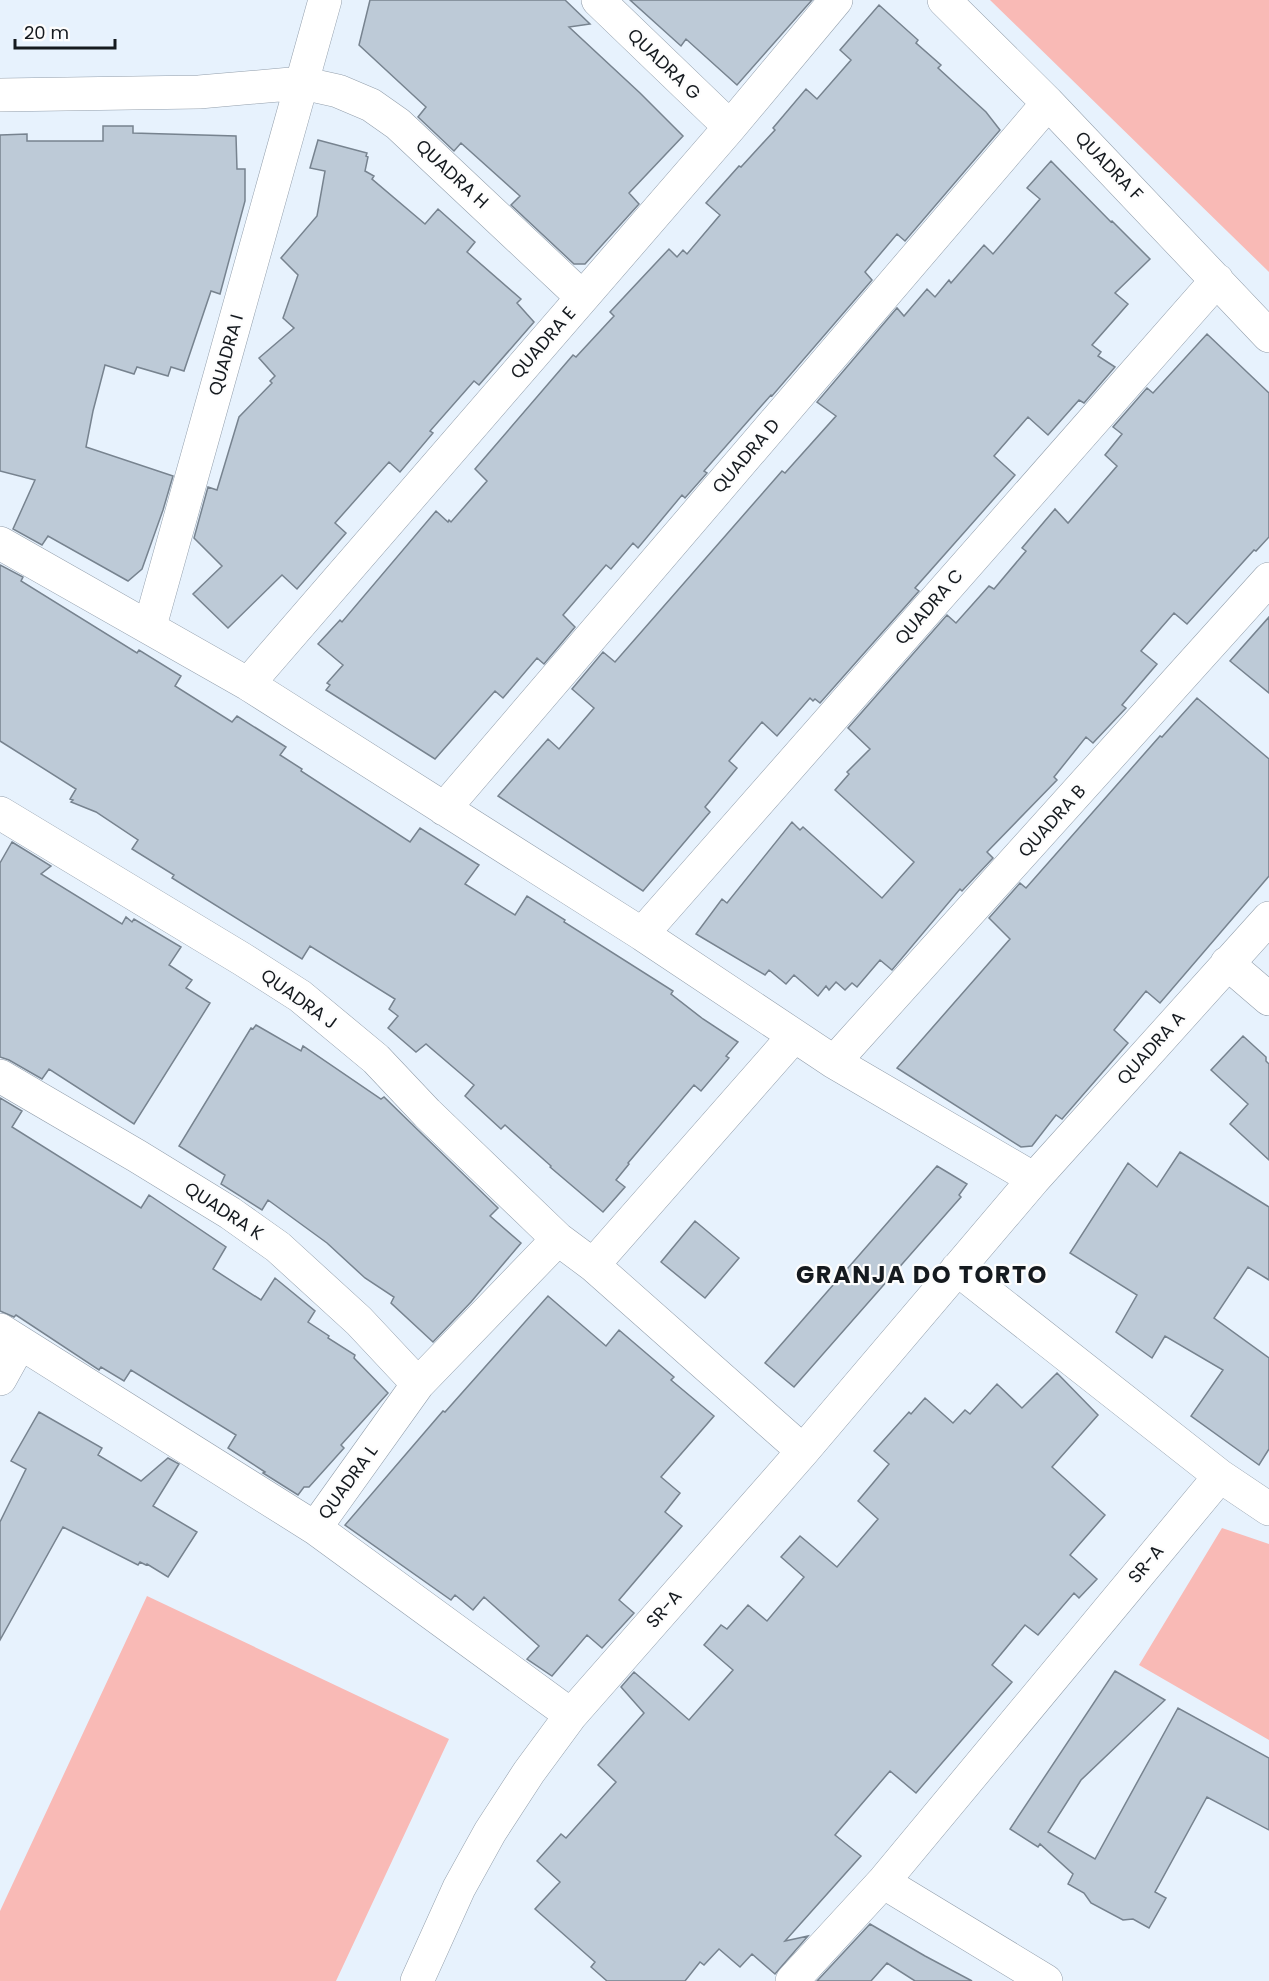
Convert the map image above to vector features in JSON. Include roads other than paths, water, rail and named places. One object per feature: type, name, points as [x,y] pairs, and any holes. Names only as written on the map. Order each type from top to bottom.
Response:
[{"type":"street","name":"QUADRA I","points":[[150,626],[325,0]]},
{"type":"street","name":"QUADRA G","points":[[598,0],[730,127]]},
{"type":"street","name":"QUADRA E","points":[[248,684],[730,127],[836,0]]},
{"type":"street","name":"QUADRA F","points":[[944,0],[1048,103],[1269,336]]},
{"type":"street","points":[[0,95],[200,92],[302,83]]},
{"type":"street","name":"QUADRA H","points":[[302,83],[338,91],[370,105],[398,124],[582,297]]},
{"type":"street","name":"QUADRA D","points":[[444,809],[1048,103]]},
{"type":"street","name":"QUADRA C","points":[[642,934],[1217,280]]},
{"type":"street","points":[[0,543],[150,626],[248,684],[642,934],[834,1062],[1034,1179]]},
{"type":"street","name":"QUADRA B","points":[[834,1062],[1269,579]]},
{"type":"street","name":"QUADRA J","points":[[0,813],[232,952],[300,996],[376,1059],[427,1113],[558,1239],[593,1265],[803,1451]]},
{"type":"street","name":"QUADRA A","points":[[1034,1179],[1269,918]]},
{"type":"street","points":[[1227,963],[1269,999]]},
{"type":"street","points":[[593,1265],[794,1036]]},
{"type":"street","name":"QUADRA K","points":[[0,1076],[146,1162],[278,1247],[359,1321],[418,1384]]},
{"type":"street","name":"SR-A","points":[[417,1981],[459,1887],[490,1832],[529,1772],[571,1715],[803,1451],[1034,1179]]},
{"type":"street","name":"QUADRA L","points":[[10,1336],[315,1528],[418,1384],[558,1239]]},
{"type":"street","points":[[957,1269],[1220,1476],[1269,1509]]},
{"type":"street","points":[[0,1379],[10,1336]]},
{"type":"street","name":"SR-A","points":[[792,1981],[883,1882],[1220,1476]]},
{"type":"street","points":[[315,1528],[571,1715]]},
{"type":"street","points":[[883,1882],[1046,1981]]},
{"type":"district","name":"GRANJA DO TORTO","points":[[922,1275]]}]
